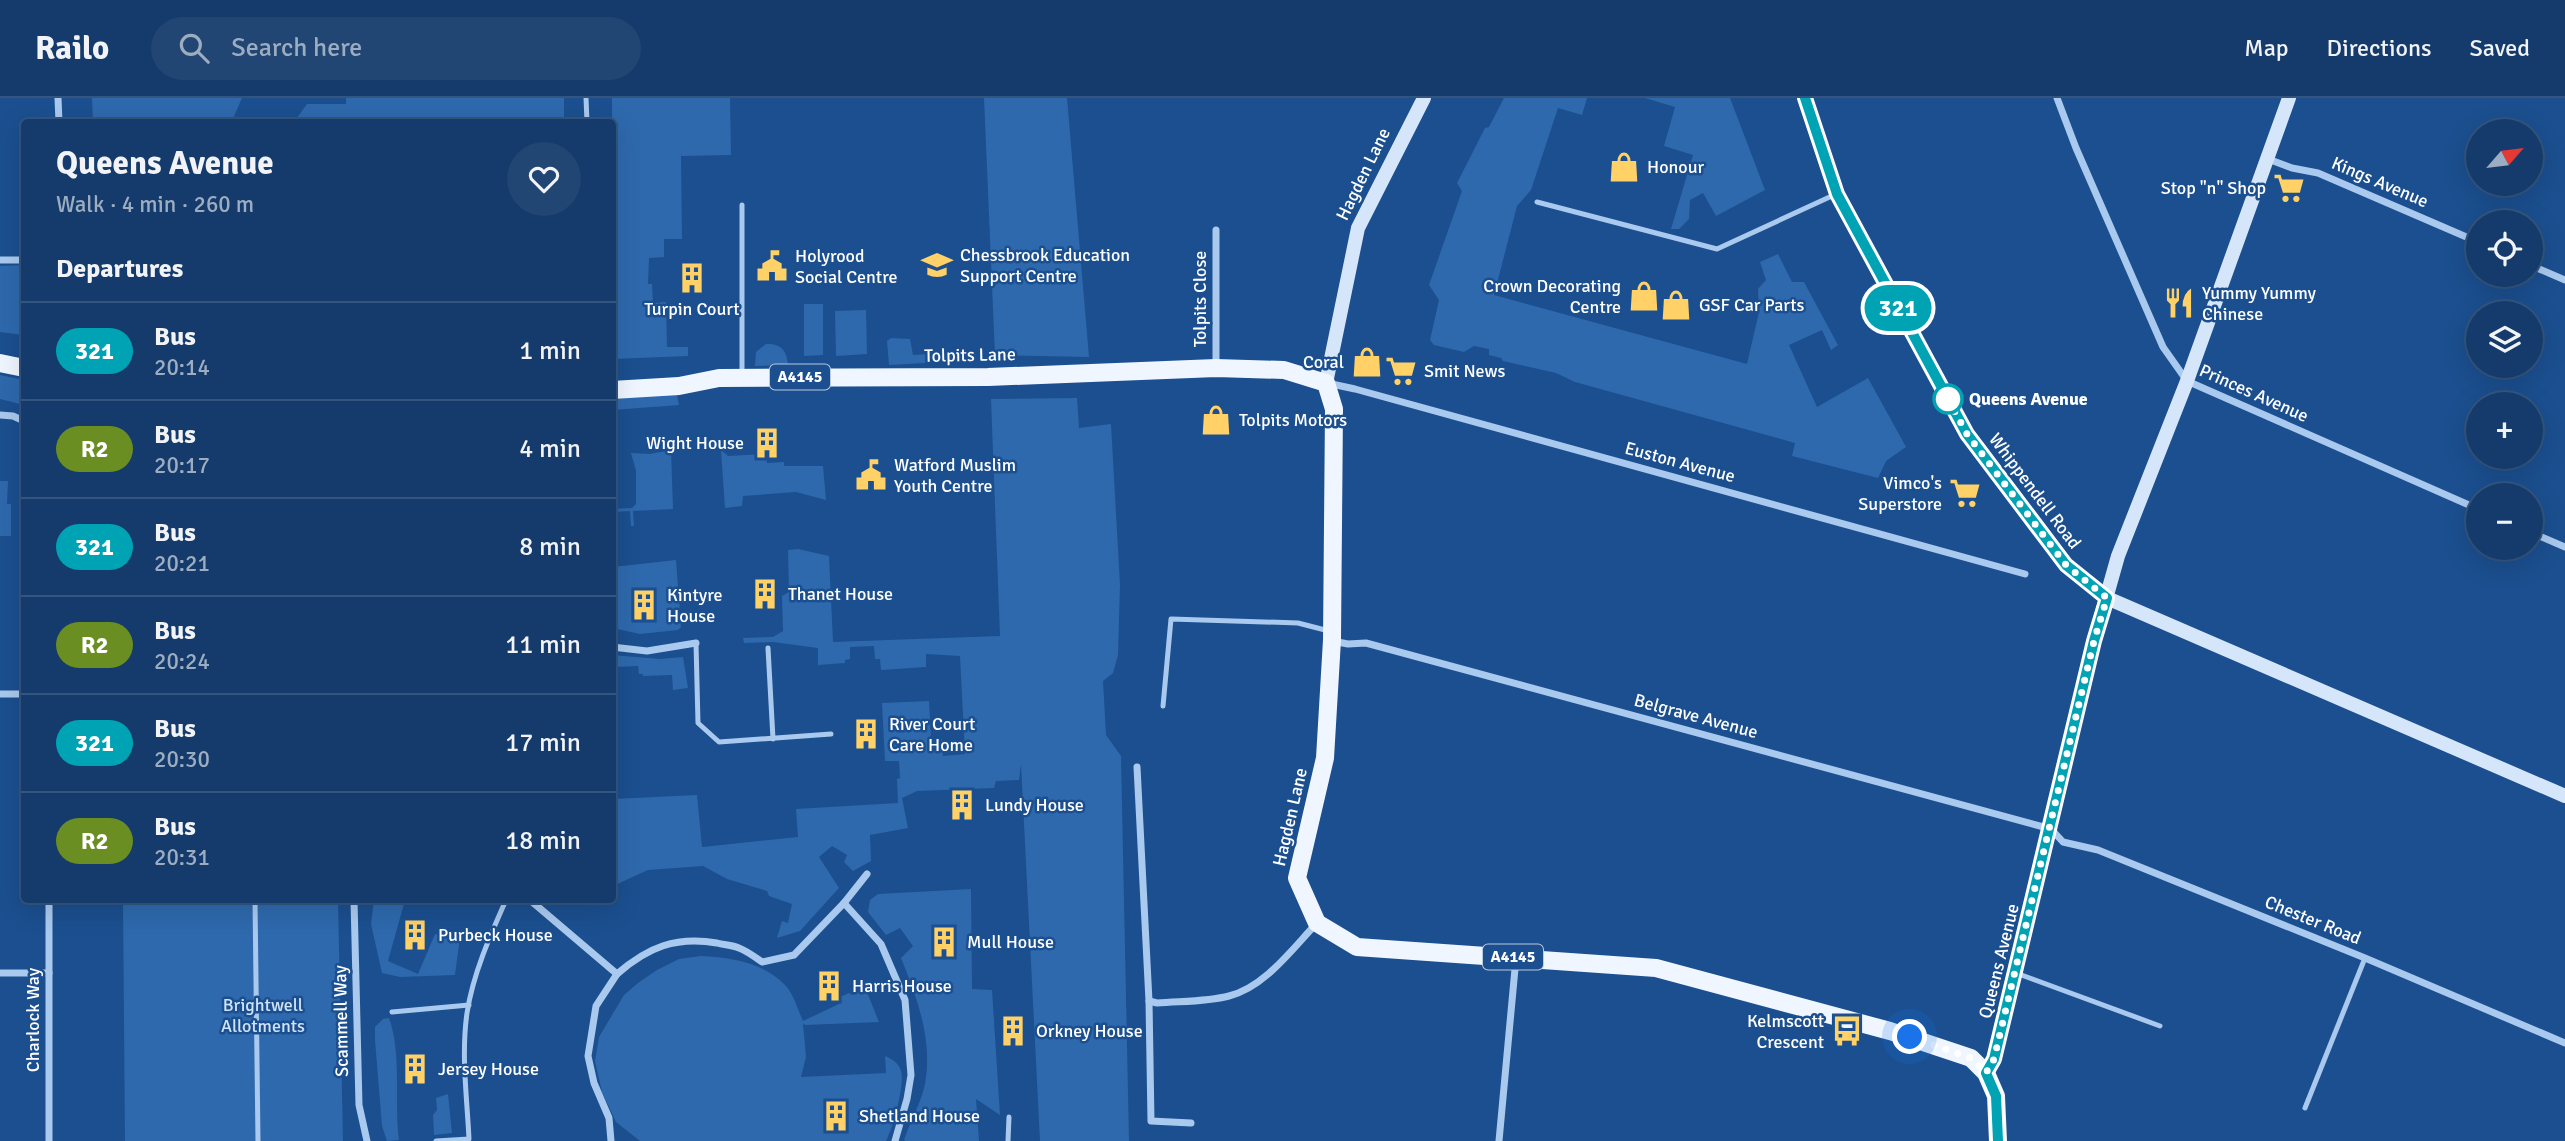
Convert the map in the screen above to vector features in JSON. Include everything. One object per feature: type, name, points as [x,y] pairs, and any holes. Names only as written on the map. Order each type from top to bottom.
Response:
[{"type":"main road","points":[[0,363],[21,367]]},
{"type":"main road","name":"Tolpits Lane","points":[[616,390],[679,386],[719,378],[742,377],[988,377],[1216,368],[1284,370],[1326,383]]},
{"type":"main road","name":"Hagden Lane","points":[[1317,923],[1297,878],[1325,758],[1332,636],[1334,409],[1326,383]]},
{"type":"main road","name":"A4145","points":[[1317,923],[1357,947],[1656,968],[1890,1031],[1971,1058],[1986,1073]]},
{"type":"main road","points":[[1986,1073],[1996,1096],[1998,1141]]},
{"type":"street","points":[[58,98],[59,119]]},
{"type":"street","name":"Hagden Lane","points":[[1326,383],[1358,228],[1424,98]]},
{"type":"street","name":"Whippendell Road","points":[[1805,98],[1837,194],[1967,434],[2066,565],[2107,598],[2565,796]]},
{"type":"street","name":"Princes Avenue","points":[[2057,98],[2162,347],[2187,380],[2466,504]]},
{"type":"street","name":"Queens Avenue","points":[[1986,1073],[1994,1059],[2016,973],[2094,641],[2127,532],[2187,380],[2289,98]]},
{"type":"street","name":"Kings Avenue","points":[[2267,159],[2318,173],[2466,237]]},
{"type":"street","name":"Tolpits Close","points":[[1216,229],[1216,368]]},
{"type":"street","points":[[0,260],[21,260]]},
{"type":"street","points":[[2543,271],[2565,280]]},
{"type":"street","name":"Euston Avenue","points":[[1326,383],[1369,392],[2025,574]]},
{"type":"street","points":[[0,415],[21,420]]},
{"type":"street","points":[[2543,537],[2565,547]]},
{"type":"street","name":"Belgrave Avenue","points":[[1332,636],[1348,644],[1366,643],[2050,829]]},
{"type":"street","points":[[616,647],[647,650],[696,643]]},
{"type":"street","points":[[0,694],[21,694]]},
{"type":"street","points":[[1137,767],[1149,1001],[1151,1121],[1191,1123]]},
{"type":"street","name":"Chester Road","points":[[2050,829],[2063,842],[2098,850],[2365,958],[2565,1043]]},
{"type":"street","points":[[611,1141],[608,1118],[594,1083],[588,1056],[596,1006],[617,975],[632,961],[650,950],[673,942],[697,940],[738,947],[762,962],[794,955],[844,904],[867,874]]},
{"type":"street","name":"Charlock Way","points":[[48,903],[48,1141]]},
{"type":"street","name":"Scammell Way","points":[[354,903],[359,1105],[367,1141]]},
{"type":"street","points":[[533,903],[617,975]]},
{"type":"street","points":[[844,904],[881,944],[905,1000],[911,1075],[895,1141]]},
{"type":"street","points":[[1149,1001],[1157,1003],[1229,996],[1251,986],[1275,966],[1317,923]]},
{"type":"street","points":[[1499,1141],[1516,957]]},
{"type":"street","points":[[0,973],[49,972]]},
{"type":"lane","points":[[586,98],[587,119]]},
{"type":"lane","points":[[1537,202],[1717,249],[1837,194]]},
{"type":"lane","points":[[741,205],[742,377]]},
{"type":"lane","points":[[1163,706],[1171,619],[1298,623],[1332,636]]},
{"type":"lane","points":[[696,643],[698,723],[719,742],[831,734]]},
{"type":"lane","points":[[768,648],[773,738]]},
{"type":"lane","points":[[255,903],[258,1141]]},
{"type":"lane","points":[[436,1141],[469,1139],[464,1052],[469,1004],[484,948],[505,903]]},
{"type":"lane","points":[[2305,1108],[2365,958]]},
{"type":"lane","points":[[2016,973],[2160,1026]]},
{"type":"lane","points":[[392,1012],[469,1004]]},
{"type":"lane","points":[[1008,1141],[1009,1117]]},
{"type":"green space","points":[[92,98],[242,98],[233,119],[93,119]]},
{"type":"green space","points":[[346,98],[564,98],[564,119],[296,119],[307,104],[346,104]]},
{"type":"green space","points":[[612,98],[730,98],[731,155],[681,156],[682,239],[664,239],[664,257],[649,258],[648,284],[652,284],[653,303],[666,302],[667,347],[688,347],[688,356],[616,359],[616,119],[612,119]]},
{"type":"green space","points":[[984,98],[1067,98],[1089,357],[995,355]]},
{"type":"green space","points":[[1504,98],[1587,98],[1582,115],[1558,108],[1531,190],[1517,206],[1494,295],[1747,364],[1759,312],[1758,289],[1766,280],[1760,262],[1778,254],[1792,282],[1804,282],[1838,345],[1831,350],[1822,330],[1789,345],[1817,407],[1868,378],[1906,447],[1886,461],[1878,478],[1792,456],[1795,443],[1575,382],[1556,373],[1503,361],[1489,355],[1489,349],[1474,346],[1464,352],[1434,345],[1430,340],[1439,300],[1429,285],[1462,191],[1457,183],[1485,128],[1489,127]]},
{"type":"green space","points":[[1645,98],[1730,98],[1765,190],[1716,216],[1703,193],[1690,200],[1689,219],[1679,229],[1671,229],[1693,155],[1664,146],[1675,107]]},
{"type":"green space","points":[[21,265],[21,335],[0,332],[0,266]]},
{"type":"green space","points":[[804,304],[823,304],[823,355],[804,356]]},
{"type":"green space","points":[[866,310],[867,354],[836,356],[835,311]]},
{"type":"green space","points":[[891,338],[910,339],[913,355],[976,351],[976,360],[889,365],[887,341]]},
{"type":"green space","points":[[766,344],[782,349],[788,365],[755,366],[756,352]]},
{"type":"green space","points":[[0,375],[21,379],[21,404],[0,399]]},
{"type":"green space","points":[[676,391],[679,405],[616,410],[616,394]]},
{"type":"green space","points":[[1077,398],[1079,428],[1111,424],[1120,585],[1118,655],[1113,673],[1103,681],[1106,735],[1121,756],[1129,1141],[1040,1141],[1021,764],[1019,780],[996,781],[994,788],[917,791],[902,798],[908,828],[870,835],[871,861],[853,871],[844,862],[847,855],[832,846],[819,857],[839,888],[800,931],[777,938],[782,921],[788,923],[792,904],[769,896],[767,891],[727,879],[703,866],[648,870],[616,885],[616,799],[697,795],[702,847],[798,837],[796,809],[898,803],[899,761],[885,761],[882,703],[929,701],[931,740],[942,739],[943,756],[965,754],[960,656],[926,654],[926,667],[881,670],[880,659],[875,659],[874,646],[850,647],[850,659],[845,660],[845,663],[818,665],[818,648],[773,642],[744,643],[743,638],[773,637],[783,631],[782,596],[789,592],[788,550],[798,549],[829,556],[833,642],[1000,636],[991,399]]},
{"type":"green space","points":[[671,450],[673,509],[633,511],[634,526],[631,526],[630,511],[616,512],[616,509],[632,508],[636,504],[636,471],[631,453],[650,454]]},
{"type":"green space","points":[[721,450],[728,456],[766,454],[767,463],[784,462],[784,466],[823,466],[826,500],[796,492],[743,496],[742,506],[725,508]]},
{"type":"green space","points":[[0,481],[8,481],[7,504],[11,504],[11,536],[0,536]]},
{"type":"green space","points":[[676,560],[681,627],[678,630],[640,634],[616,629],[616,567]]},
{"type":"green space","points":[[616,655],[660,659],[683,657],[688,688],[673,690],[672,675],[643,676],[639,674],[638,666],[616,667]]},
{"type":"green space","points":[[971,889],[972,989],[992,990],[1000,1115],[976,1099],[979,1141],[906,1141],[904,1140],[925,1084],[927,1067],[922,1019],[901,958],[913,946],[900,928],[886,935],[868,912],[870,900],[878,894]]},
{"type":"green space","name":"Brightwell Allotments","points":[[123,903],[338,903],[343,1141],[125,1141]]},
{"type":"green space","points":[[374,903],[404,903],[388,961],[418,974],[435,934],[460,937],[455,975],[400,977],[382,973],[371,924]]},
{"type":"green space","points":[[701,956],[736,960],[768,971],[789,990],[803,1021],[841,1003],[838,998],[849,993],[852,995],[865,987],[879,1022],[803,1023],[806,1057],[801,1077],[886,1073],[885,1056],[895,1062],[902,1077],[900,1096],[886,1141],[640,1141],[616,1122],[602,1092],[595,1061],[599,1037],[624,995],[638,983],[679,959]]},
{"type":"green space","points":[[389,1018],[397,1062],[399,1140],[387,1141],[382,1126],[375,1027],[383,1019]]},
{"type":"green space","points":[[448,1094],[452,1133],[434,1135],[436,1098]]},
{"type":"bus line","name":"321","points":[[1805,98],[1837,194],[1967,434],[2066,565],[2107,598],[2094,641],[1994,1059],[1986,1073],[1996,1096],[1998,1141]]},
{"type":"place","name":"Honour","points":[[1624,167]]},
{"type":"place","name":"Stop \"n\" Shop","points":[[2289,188]]},
{"type":"place","name":"Chessbrook Education Support Centre","points":[[937,265]]},
{"type":"place","name":"Holyrood Social Centre","points":[[772,266]]},
{"type":"place","name":"Turpin Court","points":[[692,278]]},
{"type":"place","name":"Crown Decorating Centre","points":[[1644,296]]},
{"type":"place","name":"Yummy Yummy Chinese","points":[[2179,303]]},
{"type":"place","name":"GSF Car Parts","points":[[1676,305]]},
{"type":"place","name":"Coral","points":[[1367,362]]},
{"type":"place","name":"Smit News","points":[[1401,371]]},
{"type":"place","name":"Queens Avenue","points":[[1948,399]]},
{"type":"place","name":"Tolpits Motors","points":[[1216,420]]},
{"type":"place","name":"Wight House","points":[[767,443]]},
{"type":"place","name":"Watford Muslim Youth Centre","points":[[871,475]]},
{"type":"place","name":"Vimco's Superstore","points":[[1965,493]]},
{"type":"place","name":"Thanet House","points":[[765,594]]},
{"type":"place","name":"Kintyre House","points":[[644,605]]},
{"type":"place","name":"River Court Care Home","points":[[866,734]]},
{"type":"place","name":"Lundy House","points":[[962,805]]},
{"type":"place","name":"Purbeck House","points":[[415,935]]},
{"type":"place","name":"Mull House","points":[[944,942]]},
{"type":"place","name":"Harris House","points":[[829,986]]},
{"type":"place","name":"Orkney House","points":[[1013,1031]]},
{"type":"place","name":"Kelmscott Crescent","points":[[1847,1031]]},
{"type":"place","name":"Jersey House","points":[[415,1069]]},
{"type":"place","name":"Shetland House","points":[[836,1116]]},
{"type":"route","points":[[1910,1037],[1971,1058],[1986,1073],[1994,1059],[2094,641],[2107,598],[2066,565],[1967,434],[1948,399]]}]
